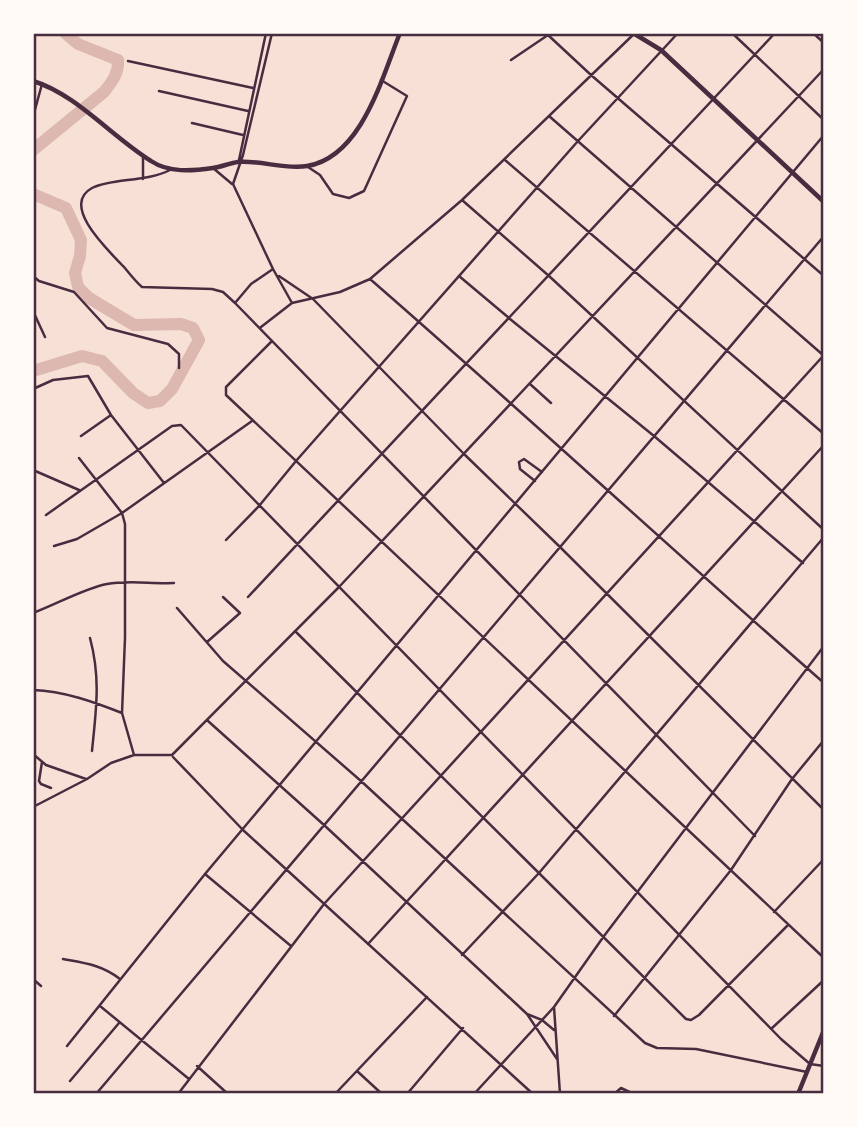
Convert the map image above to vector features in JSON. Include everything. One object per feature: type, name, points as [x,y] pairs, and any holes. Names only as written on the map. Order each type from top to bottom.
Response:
[{"type":"main road","points":[[33,81],[63,93],[90,117],[143,156],[170,170],[213,168],[239,162],[307,166],[338,153],[359,130],[400,33]]},
{"type":"main road","points":[[634,34],[661,50],[824,202]]},
{"type":"main road","points":[[798,1094],[824,1030]]},
{"type":"street","points":[[233,184],[266,33]]},
{"type":"street","points":[[239,162],[243,155],[272,33]]},
{"type":"street","points":[[226,540],[259,506],[536,188],[678,33]]},
{"type":"street","points":[[732,33],[824,120]]},
{"type":"street","points":[[248,597],[775,33]]},
{"type":"street","points":[[813,33],[824,43]]},
{"type":"street","points":[[511,60],[546,34],[824,276]]},
{"type":"street","points":[[260,328],[292,303],[340,292],[370,279],[462,200],[634,34]]},
{"type":"street","points":[[128,61],[253,88]]},
{"type":"street","points":[[33,807],[87,779],[111,763],[134,755],[172,755],[339,587],[824,69]]},
{"type":"street","points":[[307,166],[320,175],[333,194],[349,198],[364,191],[407,96],[381,80]]},
{"type":"street","points":[[33,117],[42,84]]},
{"type":"street","points":[[159,91],[248,111]]},
{"type":"street","points":[[178,1094],[324,904],[824,356],[549,116]]},
{"type":"street","points":[[192,123],[243,135]]},
{"type":"street","points":[[67,1045],[205,874],[824,135]]},
{"type":"street","points":[[143,156],[143,178]]},
{"type":"street","points":[[505,160],[824,434]]},
{"type":"street","points":[[213,168],[233,184],[292,303]]},
{"type":"street","points":[[170,170],[143,178],[95,186],[86,192],[82,204],[84,216],[102,245],[142,287],[212,289],[223,292],[755,836]]},
{"type":"street","points":[[462,200],[549,275],[824,530]]},
{"type":"street","points":[[96,1094],[824,236]]},
{"type":"street","points":[[235,303],[251,284],[274,270]]},
{"type":"street","points":[[33,276],[39,281],[74,292],[107,328],[168,344],[179,354],[179,368]]},
{"type":"street","points":[[279,276],[313,299],[464,454],[824,810]]},
{"type":"street","points":[[459,276],[803,563]]},
{"type":"street","points":[[370,279],[824,683]]},
{"type":"street","points":[[33,310],[45,337]]},
{"type":"street","points":[[272,341],[224,391],[226,395],[824,958]]},
{"type":"street","points":[[33,389],[53,380],[88,376],[111,415],[164,483]]},
{"type":"street","points":[[530,384],[551,403]]},
{"type":"street","points":[[81,436],[111,415]]},
{"type":"street","points":[[54,546],[77,539],[122,513],[252,421]]},
{"type":"street","points":[[46,514],[95,478],[177,424],[181,425],[771,1029],[810,1064],[824,1066]]},
{"type":"street","points":[[368,944],[824,445]]},
{"type":"street","points":[[79,458],[122,513],[125,524],[122,713],[134,755]]},
{"type":"street","points":[[534,481],[520,469],[519,462],[524,459],[542,471]]},
{"type":"street","points":[[33,470],[79,490]]},
{"type":"street","points":[[462,956],[539,873],[658,736],[824,537]]},
{"type":"street","points":[[33,613],[103,585],[125,582],[174,583]]},
{"type":"street","points":[[206,642],[240,613],[223,597]]},
{"type":"street","points":[[177,608],[223,661],[317,741],[645,1043],[657,1048],[696,1049],[807,1072]]},
{"type":"street","points":[[295,631],[604,936],[682,1017],[691,1020],[699,1015],[788,925]]},
{"type":"street","points":[[90,638],[96,662],[97,703],[92,751]]},
{"type":"street","points":[[474,1094],[554,1007],[752,738],[824,646]]},
{"type":"street","points":[[33,690],[97,703],[122,713]]},
{"type":"street","points":[[208,721],[324,825],[462,956],[527,1014],[542,1020],[555,1031]]},
{"type":"street","points":[[614,1016],[731,870],[792,779],[824,740]]},
{"type":"street","points":[[33,754],[42,762],[87,779]]},
{"type":"street","points":[[172,755],[243,830],[533,1094]]},
{"type":"street","points":[[42,762],[39,780],[41,784],[51,788]]},
{"type":"street","points":[[774,912],[824,859]]},
{"type":"street","points":[[205,874],[291,946]]},
{"type":"street","points":[[63,959],[93,964],[107,969],[120,979]]},
{"type":"street","points":[[33,979],[41,986]]},
{"type":"street","points":[[771,1029],[824,980]]},
{"type":"street","points":[[335,1094],[427,997]]},
{"type":"street","points":[[100,1006],[189,1079]]},
{"type":"street","points":[[554,1007],[560,1094]]},
{"type":"street","points":[[527,1014],[557,1059]]},
{"type":"street","points":[[70,1080],[119,1023]]},
{"type":"street","points":[[407,1094],[463,1028]]},
{"type":"street","points":[[197,1066],[228,1094]]},
{"type":"street","points":[[357,1071],[382,1094]]},
{"type":"street","points":[[614,1094],[621,1088],[634,1094]]},
{"type":"waterway","points":[[33,150],[104,92],[117,69],[118,60],[78,44],[65,33]]},
{"type":"waterway","points":[[33,194],[66,208],[81,240],[75,273],[78,287],[89,298],[134,325],[181,324],[193,328],[199,340],[172,389],[160,401],[148,403],[133,393],[102,361],[82,356],[33,371]]}]
